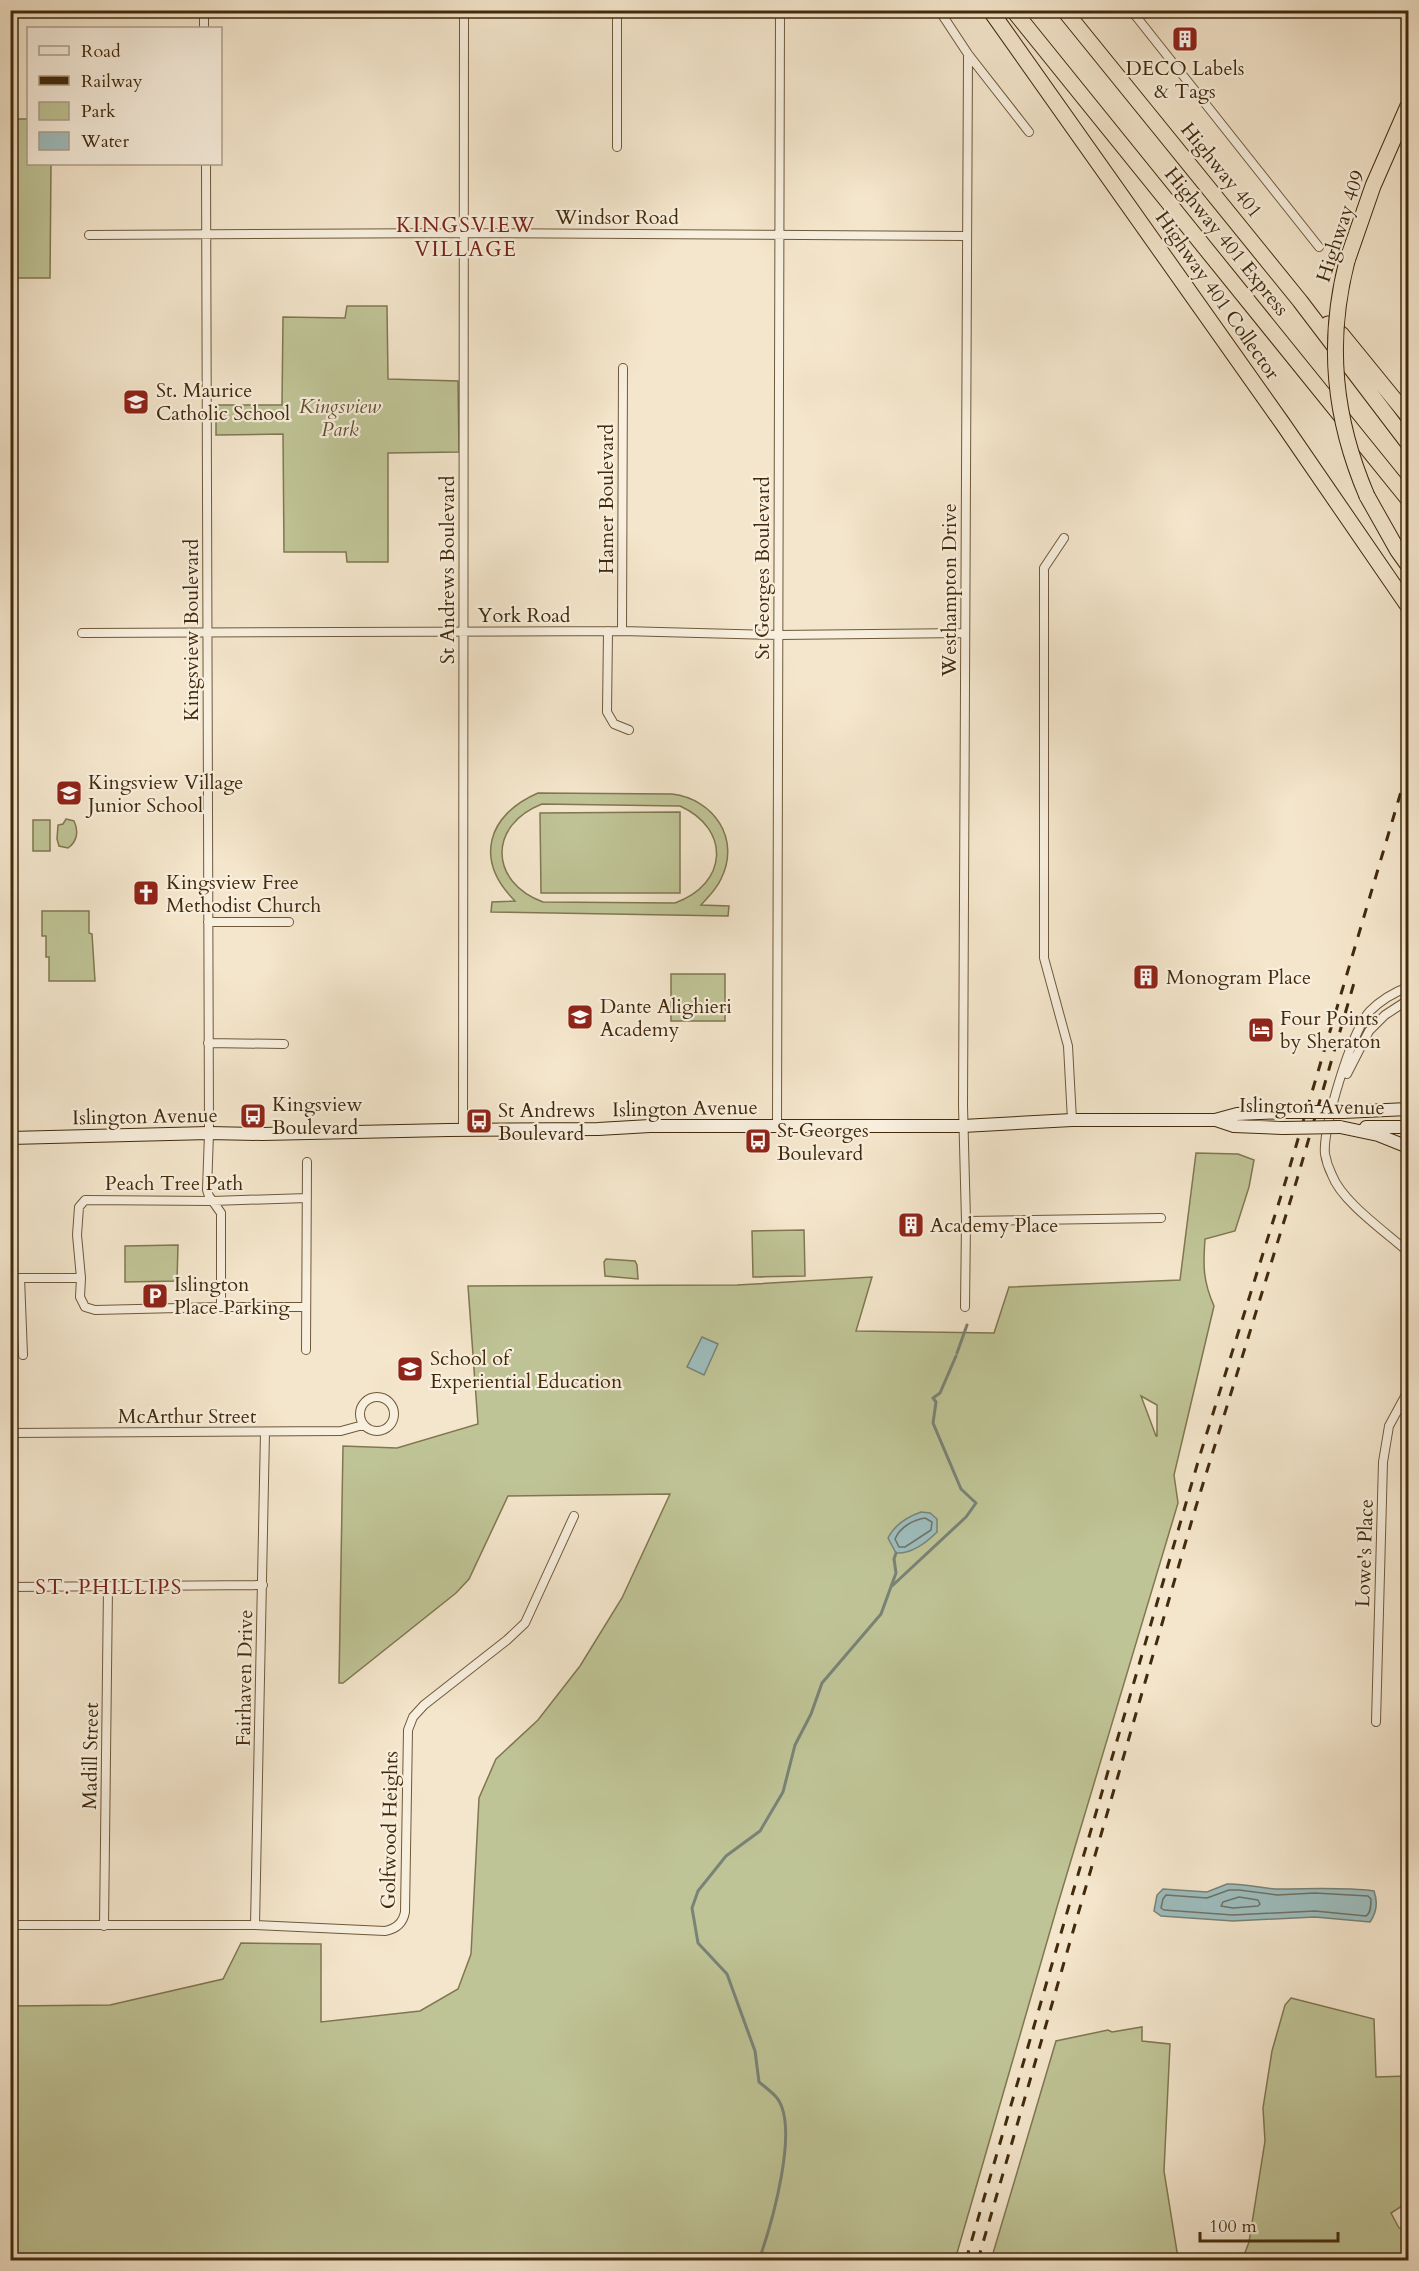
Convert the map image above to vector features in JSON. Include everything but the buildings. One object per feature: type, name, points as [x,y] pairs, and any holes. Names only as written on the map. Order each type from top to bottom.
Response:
[{"type":"highway","name":"Highway 401 Collector","points":[[990,10],[1283,424],[1408,606]]},
{"type":"highway","name":"Highway 401 Express","points":[[1012,10],[1408,499]]},
{"type":"highway","name":"Highway 401","points":[[1064,10],[1300,301]]},
{"type":"highway","name":"Highway 409","points":[[1408,106],[1372,186],[1347,261],[1337,317],[1336,359],[1338,399],[1344,431],[1355,466],[1368,496],[1408,565]]},
{"type":"highway","name":"Highway 401 Express","points":[[1300,301],[1408,443]]},
{"type":"highway","points":[[1300,301],[1342,335],[1408,416]]},
{"type":"main road","name":"Islington Avenue","points":[[1215,1120],[1237,1113],[1408,1109]]},
{"type":"main road","name":"Islington Avenue","points":[[10,1138],[209,1133],[963,1126],[1072,1120],[1215,1120],[1234,1126],[1283,1128],[1408,1127]]},
{"type":"main road","points":[[1340,1127],[1378,1135],[1408,1147]]},
{"type":"street","points":[[204,10],[204,27]]},
{"type":"street","name":"St Andrews Boulevard","points":[[464,10],[464,1130]]},
{"type":"street","points":[[617,10],[617,147]]},
{"type":"street","name":"St Georges Boulevard","points":[[777,1126],[780,10]]},
{"type":"street","points":[[939,10],[968,54],[1029,132]]},
{"type":"street","points":[[1131,10],[1319,248]]},
{"type":"street","name":"Westhampton Drive","points":[[965,1306],[966,1221],[963,1126],[968,54]]},
{"type":"street","name":"Kingsview Boulevard","points":[[206,165],[209,1133],[207,1190],[221,1213],[221,1307]]},
{"type":"street","name":"Windsor Road","points":[[89,235],[465,233],[966,236]]},
{"type":"street","name":"Hamer Boulevard","points":[[622,631],[623,368]]},
{"type":"street","points":[[1064,538],[1044,568],[1044,958],[1068,1046],[1072,1120]]},
{"type":"street","points":[[608,631],[607,712],[614,724],[630,729]]},
{"type":"street","name":"York Road","points":[[82,633],[622,631],[778,634],[965,633]]},
{"type":"street","points":[[208,922],[288,922]]},
{"type":"street","points":[[1408,987],[1400,990],[1369,1013],[1354,1039],[1333,1101],[1325,1152],[1332,1176],[1341,1193],[1408,1252]]},
{"type":"street","points":[[1333,1101],[1369,1031],[1385,1015],[1408,999]]},
{"type":"street","points":[[208,1043],[284,1044]]},
{"type":"street","points":[[306,1350],[308,1162]]},
{"type":"street","name":"Peach Tree Path","points":[[81,1278],[77,1235],[81,1203],[86,1200],[212,1201],[307,1198]]},
{"type":"street","points":[[966,1221],[1161,1218]]},
{"type":"street","points":[[10,1278],[81,1278],[80,1297],[85,1307],[95,1310],[306,1307]]},
{"type":"street","points":[[20,1278],[23,1355]]},
{"type":"street","name":"Lowe's Place","points":[[1376,1722],[1383,1462],[1389,1426],[1408,1391]]},
{"type":"street","name":"McArthur Street","points":[[380,1397],[387,1401],[393,1409],[394,1415],[391,1423],[385,1429],[369,1430],[363,1425],[360,1409],[364,1402],[371,1398],[380,1397]]},
{"type":"street","name":"McArthur Street","points":[[10,1433],[347,1431],[363,1425]]},
{"type":"street","name":"Fairhaven Drive","points":[[255,1925],[265,1432]]},
{"type":"street","name":"Golfwood Heights","points":[[10,1925],[255,1925],[391,1930],[400,1923],[405,1912],[408,1730],[410,1724],[424,1705],[507,1640],[525,1623],[574,1516]]},
{"type":"street","points":[[10,1587],[263,1585]]},
{"type":"street","name":"Madill Street","points":[[104,1926],[108,1587]]},
{"type":"green space","points":[[11,119],[27,119],[27,165],[51,165],[50,278],[11,278]]},
{"type":"green space","name":"Kingsview Park","points":[[347,306],[387,306],[388,379],[458,381],[459,452],[388,453],[388,562],[347,562],[346,552],[284,552],[283,434],[216,435],[216,405],[282,405],[283,317],[345,318]]},
{"type":"green space","points":[[538,793],[672,794],[687,797],[700,804],[720,823],[728,850],[721,879],[701,905],[729,906],[728,916],[491,912],[492,902],[515,901],[494,870],[491,855],[492,840],[498,826],[507,813]],"holes":[[[542,804],[680,806],[697,816],[708,828],[715,842],[716,856],[713,870],[705,883],[693,894],[675,903],[543,902],[525,893],[512,881],[505,868],[502,853],[504,839],[512,825],[524,813]]]},
{"type":"green space","points":[[680,812],[680,893],[541,893],[540,813]]},
{"type":"green space","points":[[66,819],[74,821],[76,829],[75,839],[68,848],[59,846],[57,839],[58,825],[63,824]]},
{"type":"green space","points":[[33,820],[50,820],[50,851],[33,851]]},
{"type":"green space","points":[[42,911],[89,911],[89,933],[92,934],[95,981],[49,981],[46,936],[42,936]]},
{"type":"green space","points":[[671,974],[725,974],[725,1021],[671,1021]]},
{"type":"green space","points":[[1196,1153],[1238,1154],[1254,1160],[1249,1187],[1235,1231],[1205,1239],[1205,1273],[1214,1306],[1174,1475],[1178,1503],[1057,1907],[955,2260],[11,2260],[11,2006],[110,2005],[223,1979],[241,1943],[321,1944],[321,2022],[420,2011],[458,1989],[471,1954],[479,1798],[496,1759],[538,1720],[580,1666],[622,1598],[670,1494],[508,1496],[469,1579],[456,1593],[343,1683],[339,1683],[343,1446],[397,1448],[478,1424],[468,1286],[737,1285],[872,1277],[856,1331],[994,1333],[1009,1287],[1180,1280]],"holes":[[[1141,1396],[1157,1405],[1157,1436],[1156,1436]]]},
{"type":"green space","points":[[804,1230],[805,1276],[753,1277],[752,1231]]},
{"type":"green space","points":[[178,1245],[177,1281],[125,1282],[125,1246]]},
{"type":"green space","points":[[606,1259],[635,1261],[638,1279],[605,1276],[604,1262]]},
{"type":"green space","points":[[1291,1998],[1374,2019],[1376,2077],[1408,2076],[1408,2202],[1391,2213],[1399,2228],[1408,2231],[1408,2260],[1235,2260],[1243,2258],[1249,2242],[1265,2141],[1263,2108],[1272,2051],[1285,2005]]},
{"type":"green space","points":[[1142,2027],[1142,2041],[1170,2044],[1164,2171],[1178,2258],[1181,2260],[991,2260],[1056,2041],[1108,2030],[1112,2032]]},
{"type":"water","points":[[702,1337],[718,1344],[704,1375],[687,1367]]},
{"type":"water","points":[[921,1512],[930,1513],[937,1519],[937,1532],[913,1549],[896,1553],[888,1538],[891,1533],[902,1522]]},
{"type":"water","points":[[1227,1884],[1273,1889],[1374,1891],[1376,1907],[1370,1922],[1315,1917],[1233,1921],[1161,1916],[1154,1911],[1157,1895],[1163,1889],[1207,1892]]},
{"type":"waterway","points":[[957,1353],[967,1325]]},
{"type":"waterway","points":[[892,1586],[966,1517],[976,1503],[961,1489],[933,1423],[936,1402],[933,1398],[940,1393],[956,1356]]},
{"type":"waterway","points":[[759,2260],[781,2178],[786,2131],[783,2112],[777,2098],[759,2082],[755,2051],[727,1974],[698,1943],[692,1908],[698,1891],[726,1856],[760,1831],[783,1792],[795,1745],[811,1714],[822,1683],[881,1614],[896,1573],[894,1559],[896,1553]]},
{"type":"railway","points":[[966,2260],[1200,1455],[1285,1183],[1408,768]]},
{"type":"railway","points":[[978,2260],[1194,1513],[1298,1176],[1354,983]]},
{"type":"place","name":"DECO Labels & Tags","points":[[1185,39]]},
{"type":"place","name":"St. Maurice Catholic School","points":[[136,402]]},
{"type":"place","name":"Kingsview Village Junior School","points":[[69,793]]},
{"type":"place","name":"Kingsview Free Methodist Church","points":[[146,893]]},
{"type":"place","name":"Monogram Place","points":[[1146,977]]},
{"type":"place","name":"Dante Alighieri Academy","points":[[580,1017]]},
{"type":"place","name":"Four Points by Sheraton","points":[[1261,1030]]},
{"type":"place","name":"Kingsview Boulevard","points":[[253,1116]]},
{"type":"place","name":"St Andrews Boulevard","points":[[479,1121]]},
{"type":"place","name":"St Georges Boulevard","points":[[758,1141]]},
{"type":"place","name":"Academy Place","points":[[911,1225]]},
{"type":"place","name":"Islington Place Parking","points":[[155,1296]]},
{"type":"place","name":"School of Experiential Education","points":[[410,1369]]},
{"type":"district","name":"KINGSVIEW VILLAGE","points":[[466,237]]},
{"type":"district","name":"ST. PHILLIPS","points":[[109,1587]]}]
